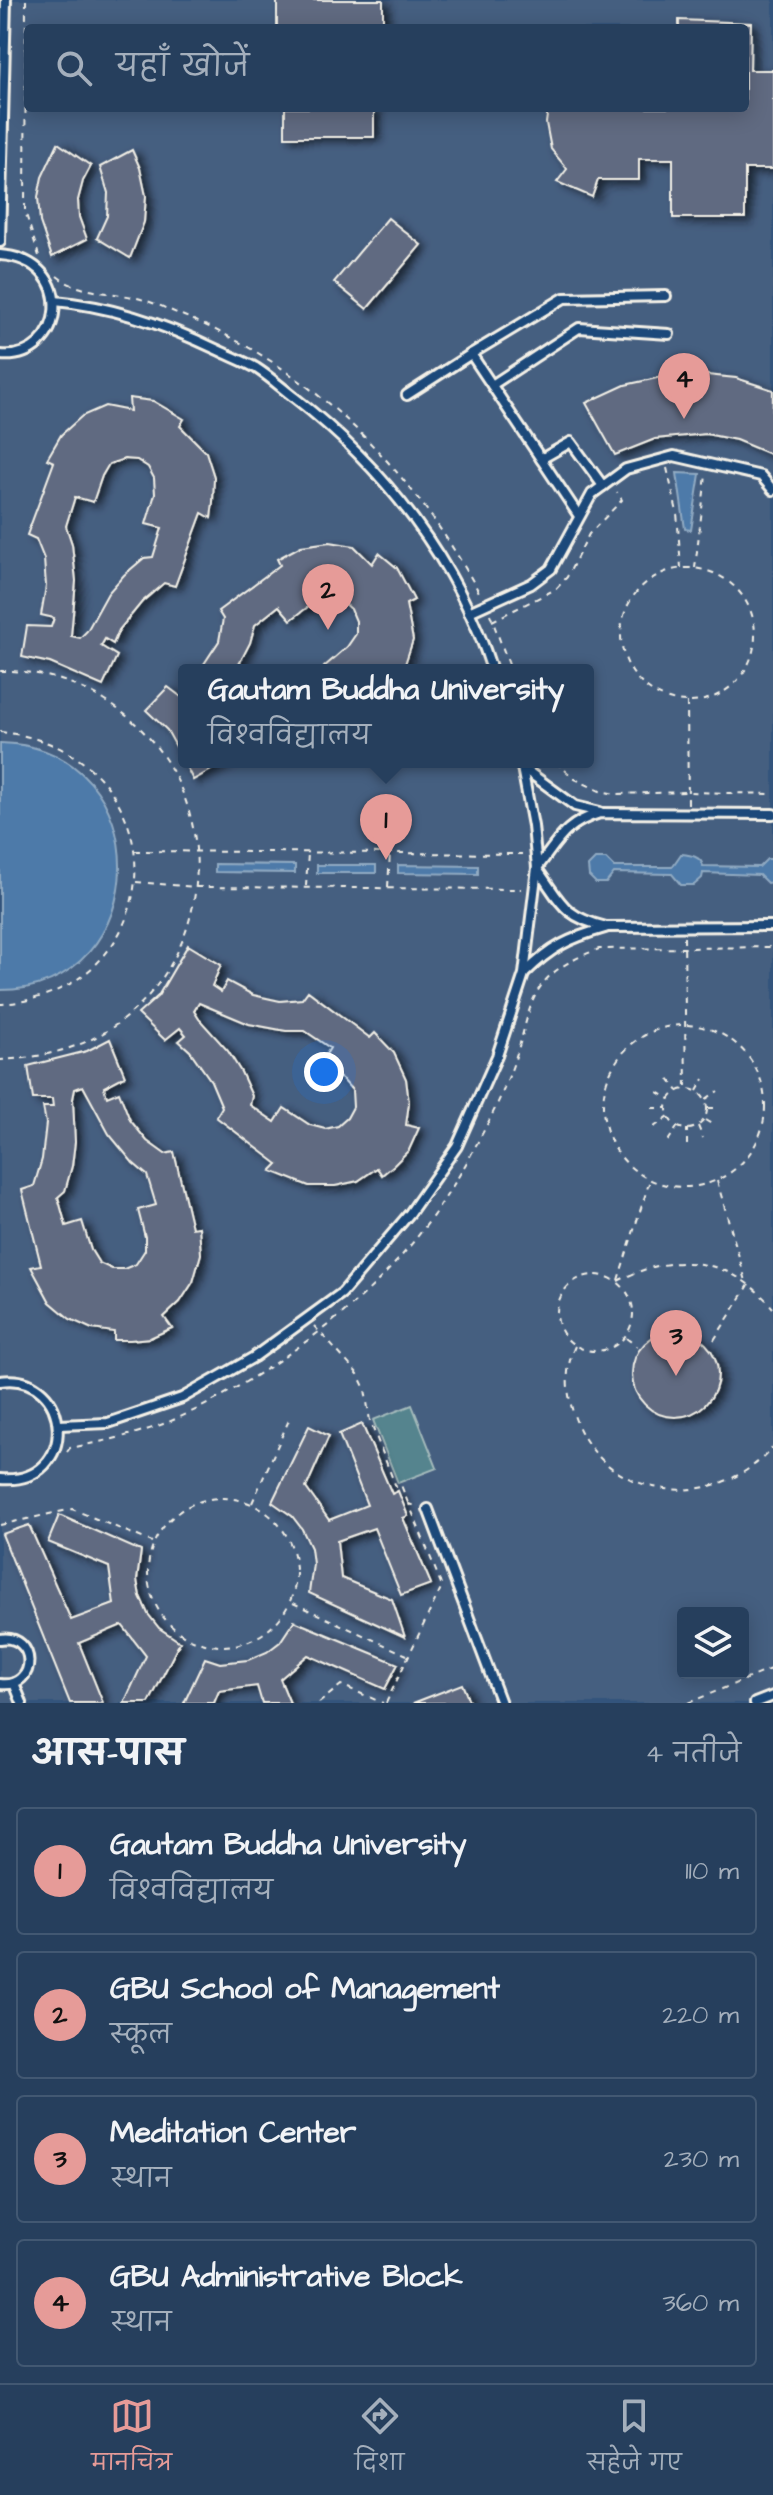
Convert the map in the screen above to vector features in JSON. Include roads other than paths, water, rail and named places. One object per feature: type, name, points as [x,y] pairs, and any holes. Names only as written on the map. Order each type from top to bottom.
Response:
[{"type":"lane","points":[[0,242],[6,0]]},
{"type":"lane","points":[[0,255],[17,256],[37,267],[51,286],[55,301],[54,318],[44,338],[27,351],[10,356],[0,355]]},
{"type":"lane","points":[[407,395],[564,298],[666,296]]},
{"type":"lane","points":[[55,301],[92,304],[177,331],[256,368],[333,428],[399,497],[449,574],[480,630],[490,664]]},
{"type":"lane","points":[[492,385],[579,328],[669,334]]},
{"type":"lane","points":[[471,354],[579,516]]},
{"type":"lane","points":[[541,459],[571,442],[603,486]]},
{"type":"lane","points":[[469,612],[531,584],[551,569],[592,494],[626,469],[674,456],[761,476],[773,490]]},
{"type":"lane","points":[[59,1425],[108,1423],[182,1398],[254,1357],[342,1293],[410,1213],[457,1146],[497,1056],[524,974],[537,868],[522,768]]},
{"type":"lane","points":[[526,768],[575,806],[600,813],[773,814]]},
{"type":"lane","points":[[537,868],[567,828],[580,819],[600,813]]},
{"type":"lane","points":[[537,868],[565,909],[581,921],[606,927],[773,926]]},
{"type":"lane","points":[[524,974],[542,955],[568,939],[606,927]]},
{"type":"lane","points":[[0,1381],[21,1381],[41,1391],[56,1411],[59,1425],[58,1442],[48,1462],[31,1476],[0,1479]]},
{"type":"lane","points":[[428,1509],[501,1703]]},
{"type":"lane","points":[[0,1639],[15,1640],[28,1653],[27,1671],[14,1683],[0,1684]]},
{"type":"lane","points":[[14,1683],[22,1703]]},
{"type":"lane","points":[[755,1703],[773,1696]]},
{"type":"place","name":"GBU Administrative Block","points":[[684,419]]},
{"type":"place","name":"GBU School of Management","points":[[328,630]]},
{"type":"place","name":"Gautam Buddha University","points":[[386,860]]},
{"type":"place","name":"Meditation Center","points":[[676,1376]]}]
